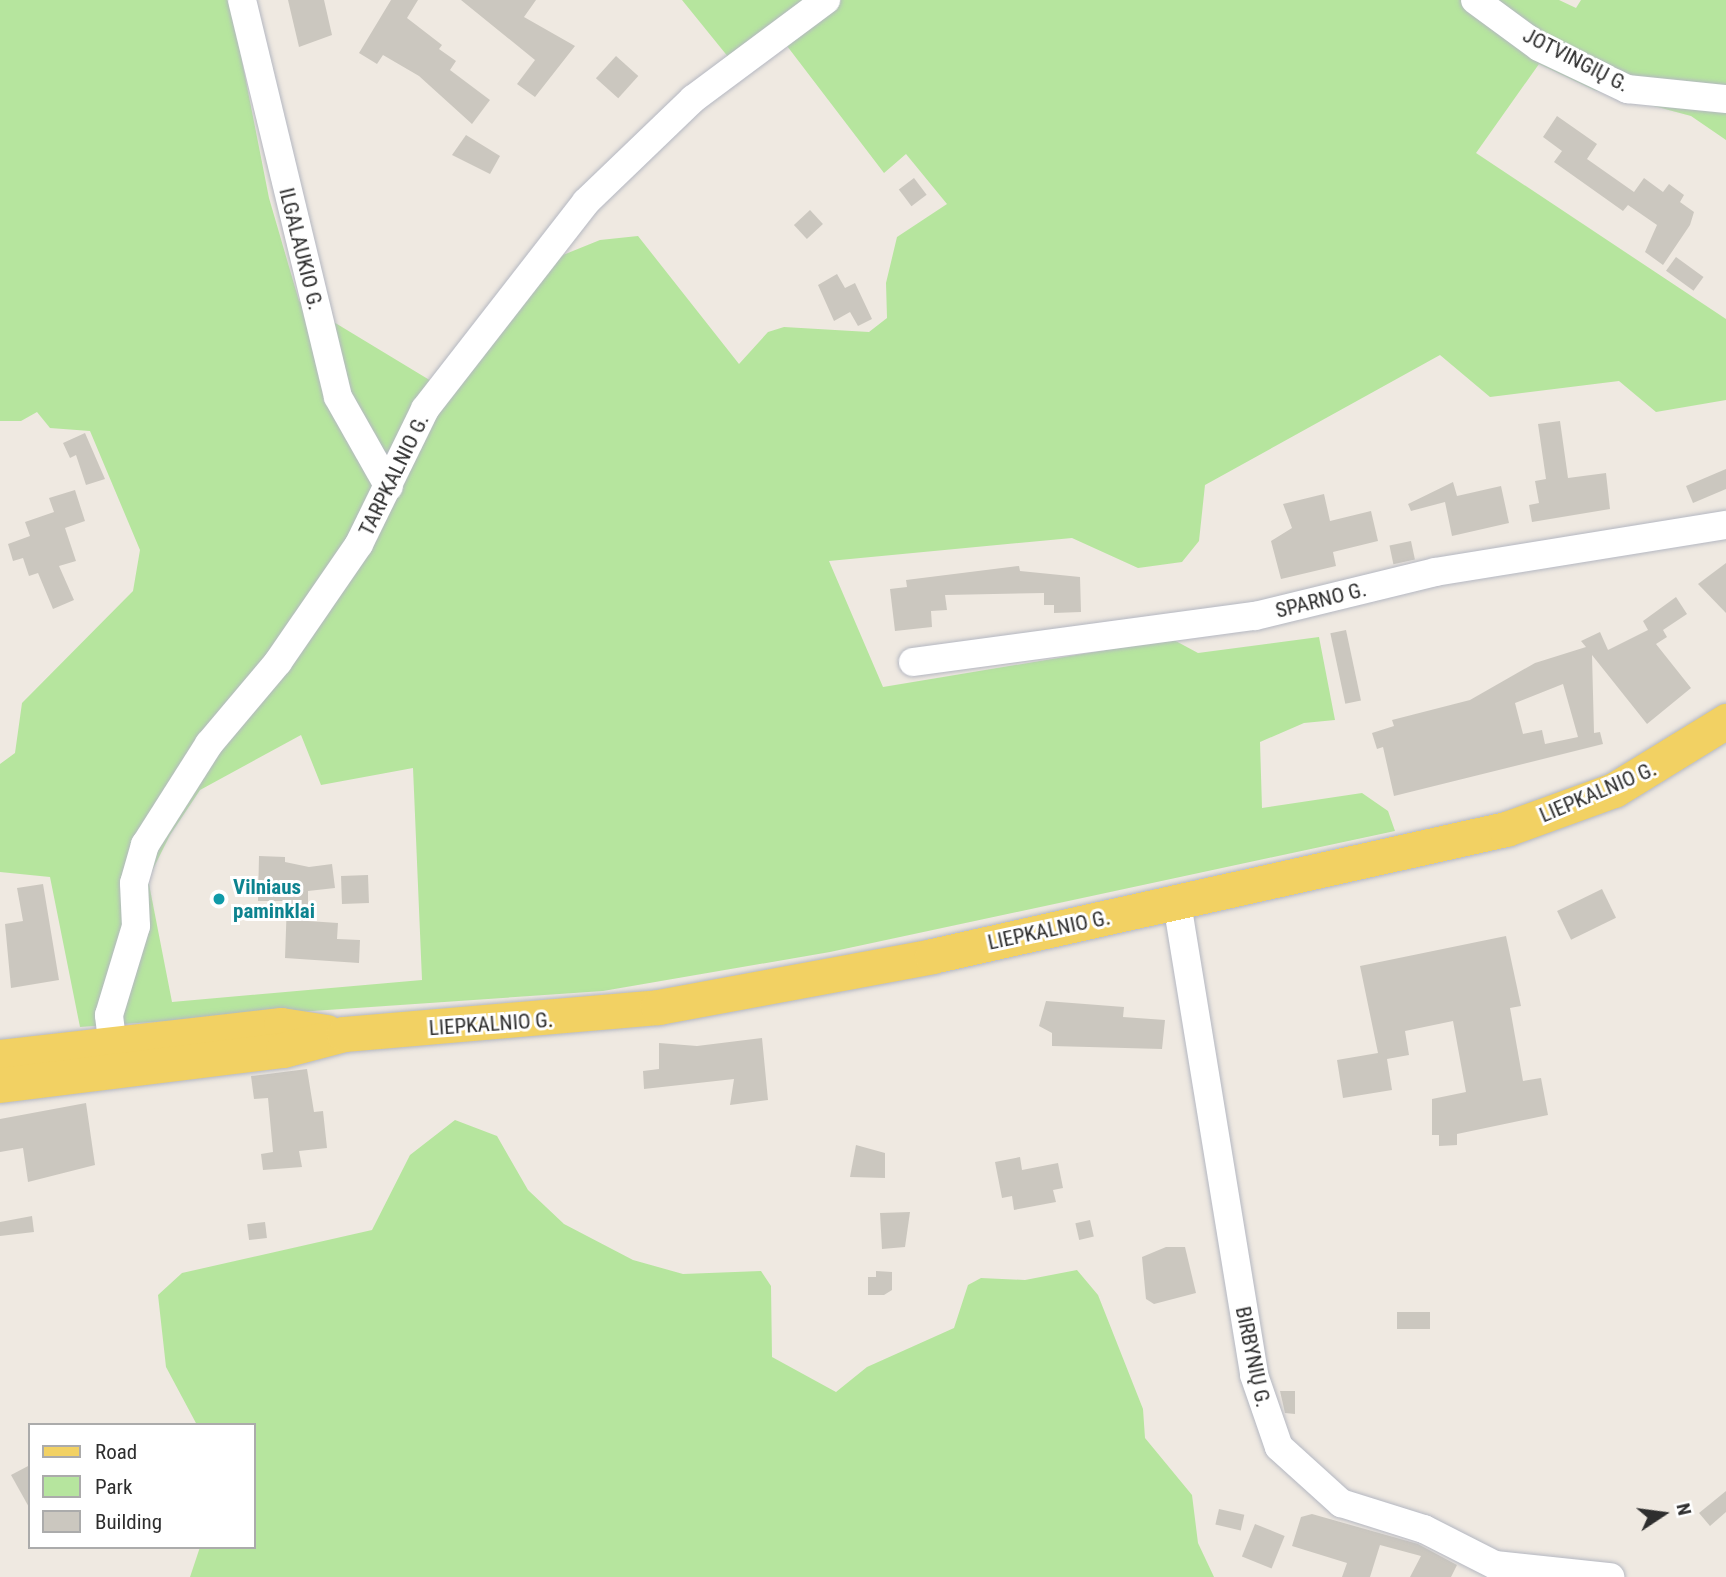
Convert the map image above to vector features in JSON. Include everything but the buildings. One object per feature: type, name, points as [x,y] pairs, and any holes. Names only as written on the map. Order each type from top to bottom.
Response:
[{"type":"main road","name":"LIEPKALNIO G.","points":[[0,1085],[283,1050],[344,1034],[658,1007],[1177,902],[1506,829],[1614,790],[1726,721]]},
{"type":"main road","name":"LIEPKALNIO G.","points":[[0,1057],[112,1041],[281,1025],[344,1034]]},
{"type":"street","name":"ILGALAUKIO G.","points":[[242,0],[338,397],[388,487]]},
{"type":"street","name":"TARPKALNIO G.","points":[[112,1041],[109,1015],[136,926],[134,883],[145,845],[209,744],[278,662],[359,544],[425,410],[586,202],[693,99],[826,0]]},
{"type":"street","name":"JOTVINGIŲ G.","points":[[1475,0],[1539,47],[1627,89],[1726,99]]},
{"type":"street","name":"SPARNO G.","points":[[913,662],[1255,616],[1435,572],[1726,525]]},
{"type":"street","name":"BIRBYNIŲ G.","points":[[1177,902],[1254,1375],[1279,1447],[1341,1503],[1424,1529],[1495,1564],[1610,1577]]},
{"type":"green space","points":[[0,0],[230,0],[269,198],[299,301],[451,393],[558,257],[600,240],[638,236],[739,364],[768,332],[784,327],[869,332],[887,318],[886,283],[897,237],[947,204],[906,154],[884,173],[771,25],[729,58],[682,0],[1559,0],[1576,8],[1581,0],[1726,0],[1726,140],[1691,116],[1594,90],[1539,64],[1476,153],[1726,319],[1726,400],[1656,412],[1619,381],[1490,397],[1440,355],[1205,485],[1199,541],[1182,562],[1138,568],[1072,538],[829,561],[883,687],[1172,639],[1198,653],[1319,637],[1335,720],[1304,723],[1260,742],[1262,808],[1362,793],[1388,811],[1395,831],[830,952],[603,991],[80,1027],[50,877],[0,872],[0,764],[15,753],[22,703],[133,591],[140,550],[90,431],[50,428],[37,412],[21,421],[0,421]],"holes":[[[301,735],[321,785],[413,768],[422,980],[172,1002],[148,879],[170,835],[200,790]]]},
{"type":"green space","points":[[455,1120],[497,1136],[528,1190],[564,1224],[633,1260],[683,1274],[761,1271],[771,1286],[772,1357],[836,1392],[867,1367],[954,1328],[968,1285],[981,1278],[1025,1280],[1077,1270],[1098,1295],[1143,1409],[1145,1438],[1192,1495],[1198,1543],[1214,1577],[190,1577],[199,1549],[256,1549],[256,1423],[196,1423],[166,1367],[158,1295],[182,1273],[372,1230],[410,1155]]},
{"type":"place","name":"Vilniaus paminklai","points":[[219,899]]}]
